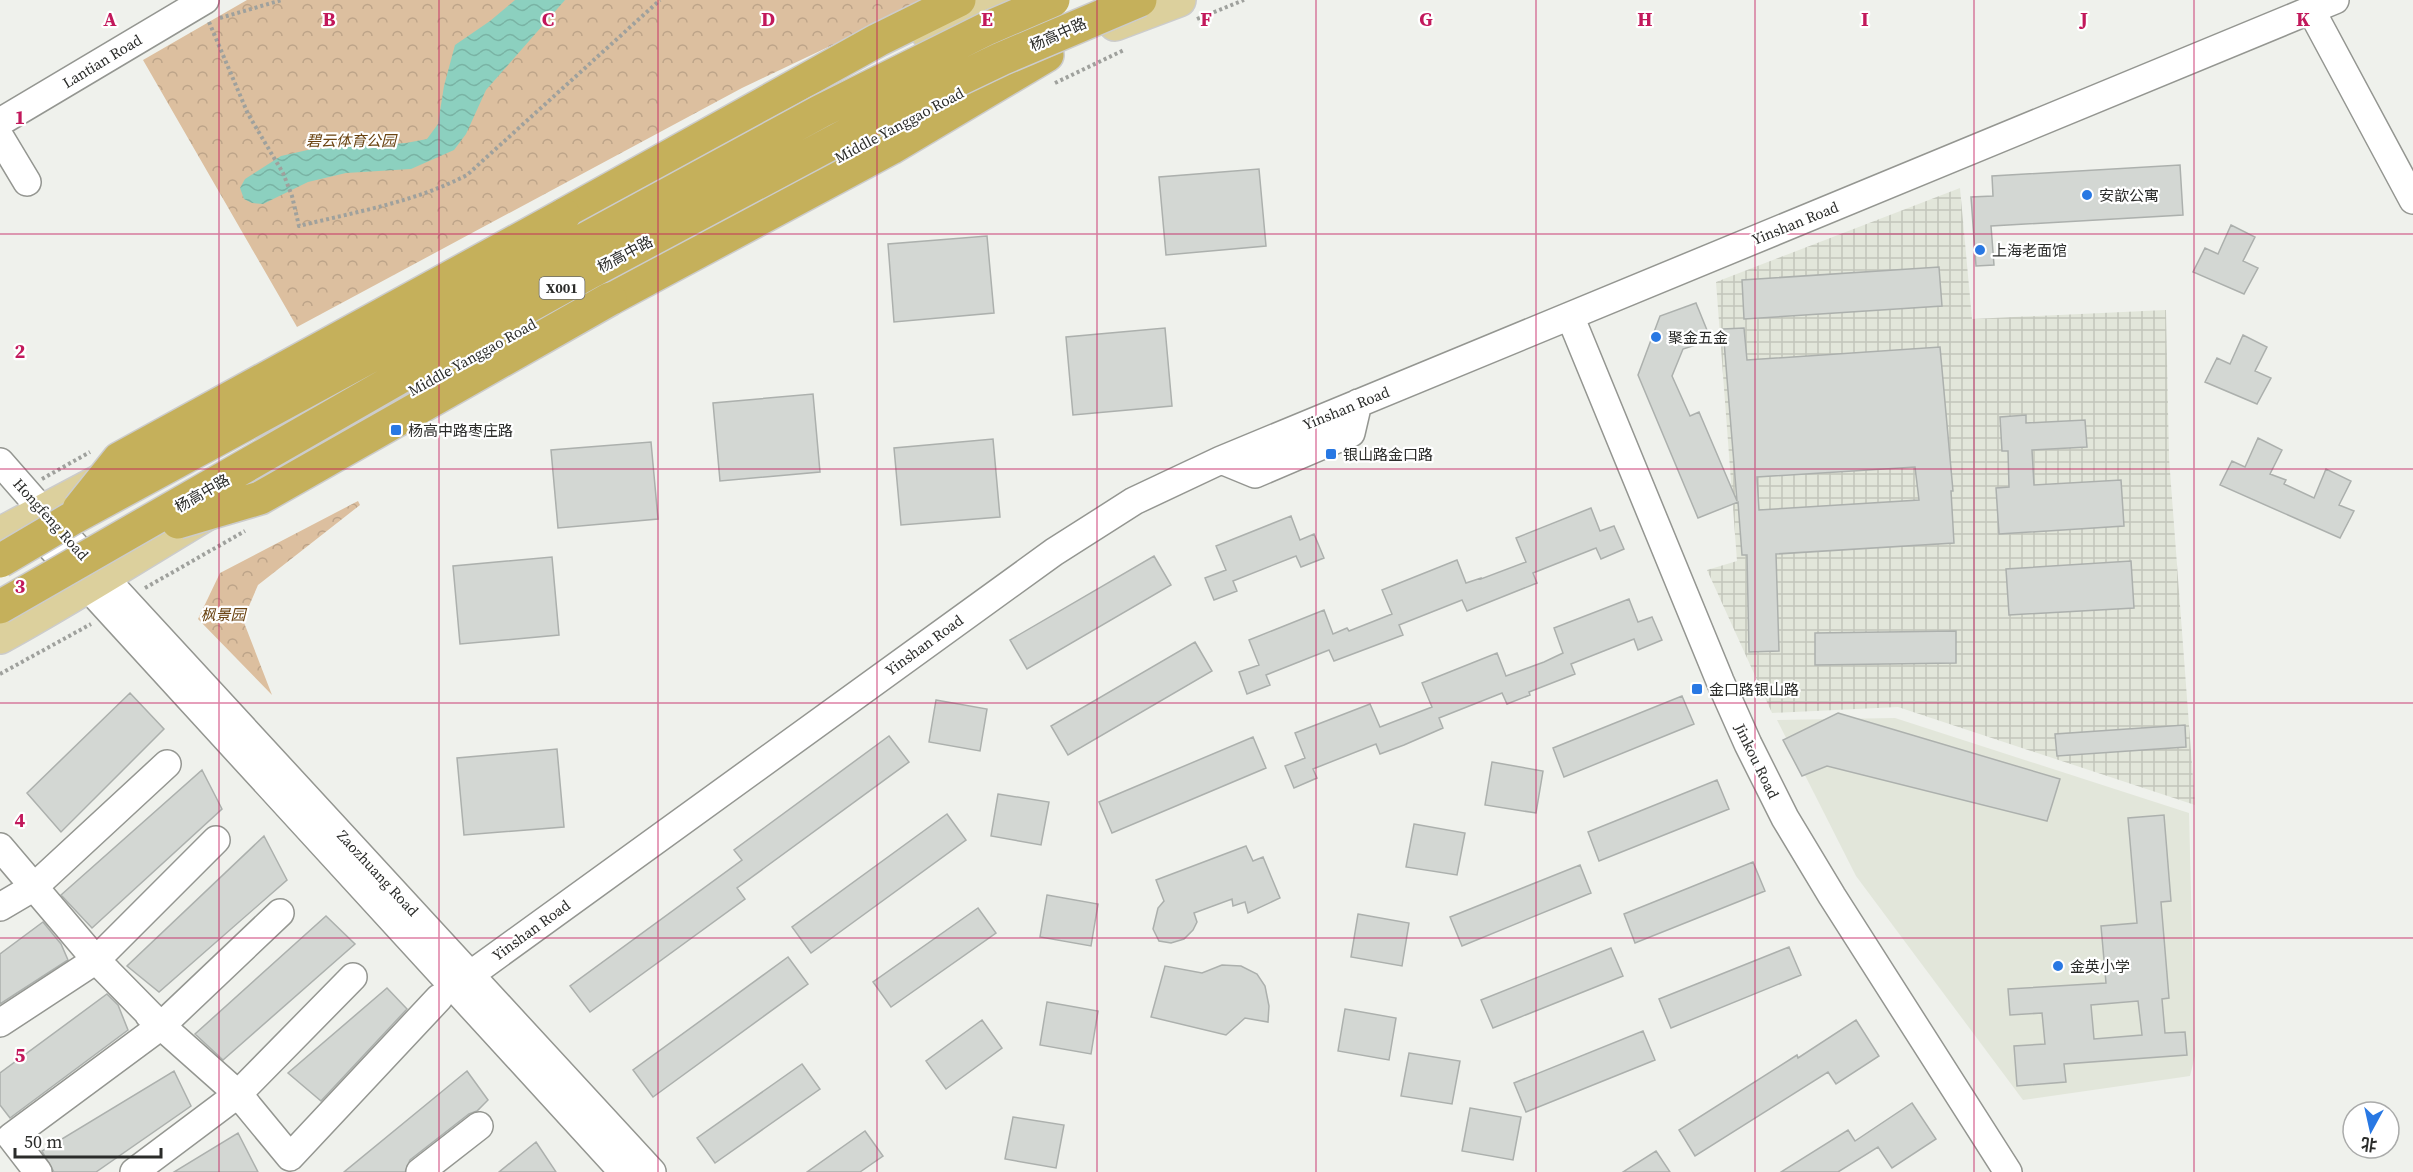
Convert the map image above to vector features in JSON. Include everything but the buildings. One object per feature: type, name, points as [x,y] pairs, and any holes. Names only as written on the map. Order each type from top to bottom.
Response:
[{"type":"highway","points":[[35,521],[119,459],[858,51],[959,0]]},
{"type":"highway","name":"X001","points":[[0,561],[35,521],[821,111],[988,27],[1053,0]]},
{"type":"highway","name":"杨高中路","points":[[0,608],[588,273],[888,113],[1000,59],[1140,0]]},
{"type":"highway","points":[[124,538],[260,498],[609,298],[891,148],[1047,55]]},
{"type":"main road","name":"X001","points":[[35,521],[890,51],[996,0]]},
{"type":"main road","name":"Middle Yanggao Road","points":[[0,637],[382,406],[951,95],[1115,24],[1149,0]]},
{"type":"main road","name":"X001","points":[[1115,24],[1179,0]]},
{"type":"street","points":[[2323,5],[2413,200]]},
{"type":"street","name":"Yinshan Road","points":[[288,1167],[454,986],[1054,552],[1134,501],[1221,460],[2323,5]]},
{"type":"street","name":"Lantian Road","points":[[0,122],[205,8]]},
{"type":"street","points":[[0,137],[27,182]]},
{"type":"street","name":"Jinkou Road","points":[[1570,316],[1720,681],[1785,818],[1832,896],[2008,1172]]},
{"type":"street","name":"Hongfeng Road","points":[[0,462],[35,521]]},
{"type":"street","name":"Hongfeng Road","points":[[0,489],[95,581]]},
{"type":"street","name":"Zaozhuang Road","points":[[95,581],[454,986],[623,1172]]},
{"type":"street","points":[[0,907],[34,887],[167,764]]},
{"type":"street","points":[[0,1023],[96,960],[216,840]]},
{"type":"street","points":[[0,847],[96,960],[161,1026],[238,1094],[288,1167]]},
{"type":"street","points":[[38,1172],[4,1135],[161,1026],[280,913]]},
{"type":"street","points":[[135,1172],[238,1094],[354,977]]},
{"type":"street","name":"Zaozhuang Road","points":[[454,986],[652,1172]]},
{"type":"street","points":[[420,1172],[479,1126]]},
{"type":"path","points":[[282,0],[205,8],[248,114],[284,173],[299,226],[444,187],[466,175],[660,0]]},
{"type":"path","points":[[0,674],[90,624]]},
{"type":"shaded area","points":[[1960,188],[1972,319],[2166,310],[2169,458],[2195,805],[1898,707],[1772,713],[1707,570],[1737,561],[1716,282]]},
{"type":"shaded area","name":"金英小学","points":[[1895,718],[2189,813],[2195,1056],[2190,1076],[2023,1100],[1856,876],[1777,720]]},
{"type":"green space","name":"碧云体育公园","points":[[247,0],[927,0],[742,88],[297,327],[143,60]]},
{"type":"green space","name":"枫景园","points":[[358,501],[360,505],[258,585],[243,620],[272,695],[198,619],[220,573]]},
{"type":"water","points":[[515,0],[565,0],[486,90],[466,134],[454,150],[411,169],[346,173],[308,182],[263,204],[252,203],[244,199],[240,188],[245,179],[281,156],[312,149],[406,143],[427,139],[438,124],[444,86],[455,45],[490,21]]},
{"type":"place","name":"安歆公寓","points":[[2087,195]]},
{"type":"place","name":"上海老面馆","points":[[1980,250]]},
{"type":"place","name":"聚金五金","points":[[1656,337]]},
{"type":"place","name":"杨高中路枣庄路","points":[[396,430]]},
{"type":"place","name":"银山路金口路","points":[[1331,454]]},
{"type":"place","name":"金口路银山路","points":[[1697,689]]},
{"type":"place","name":"金英小学","points":[[2058,966]]}]
